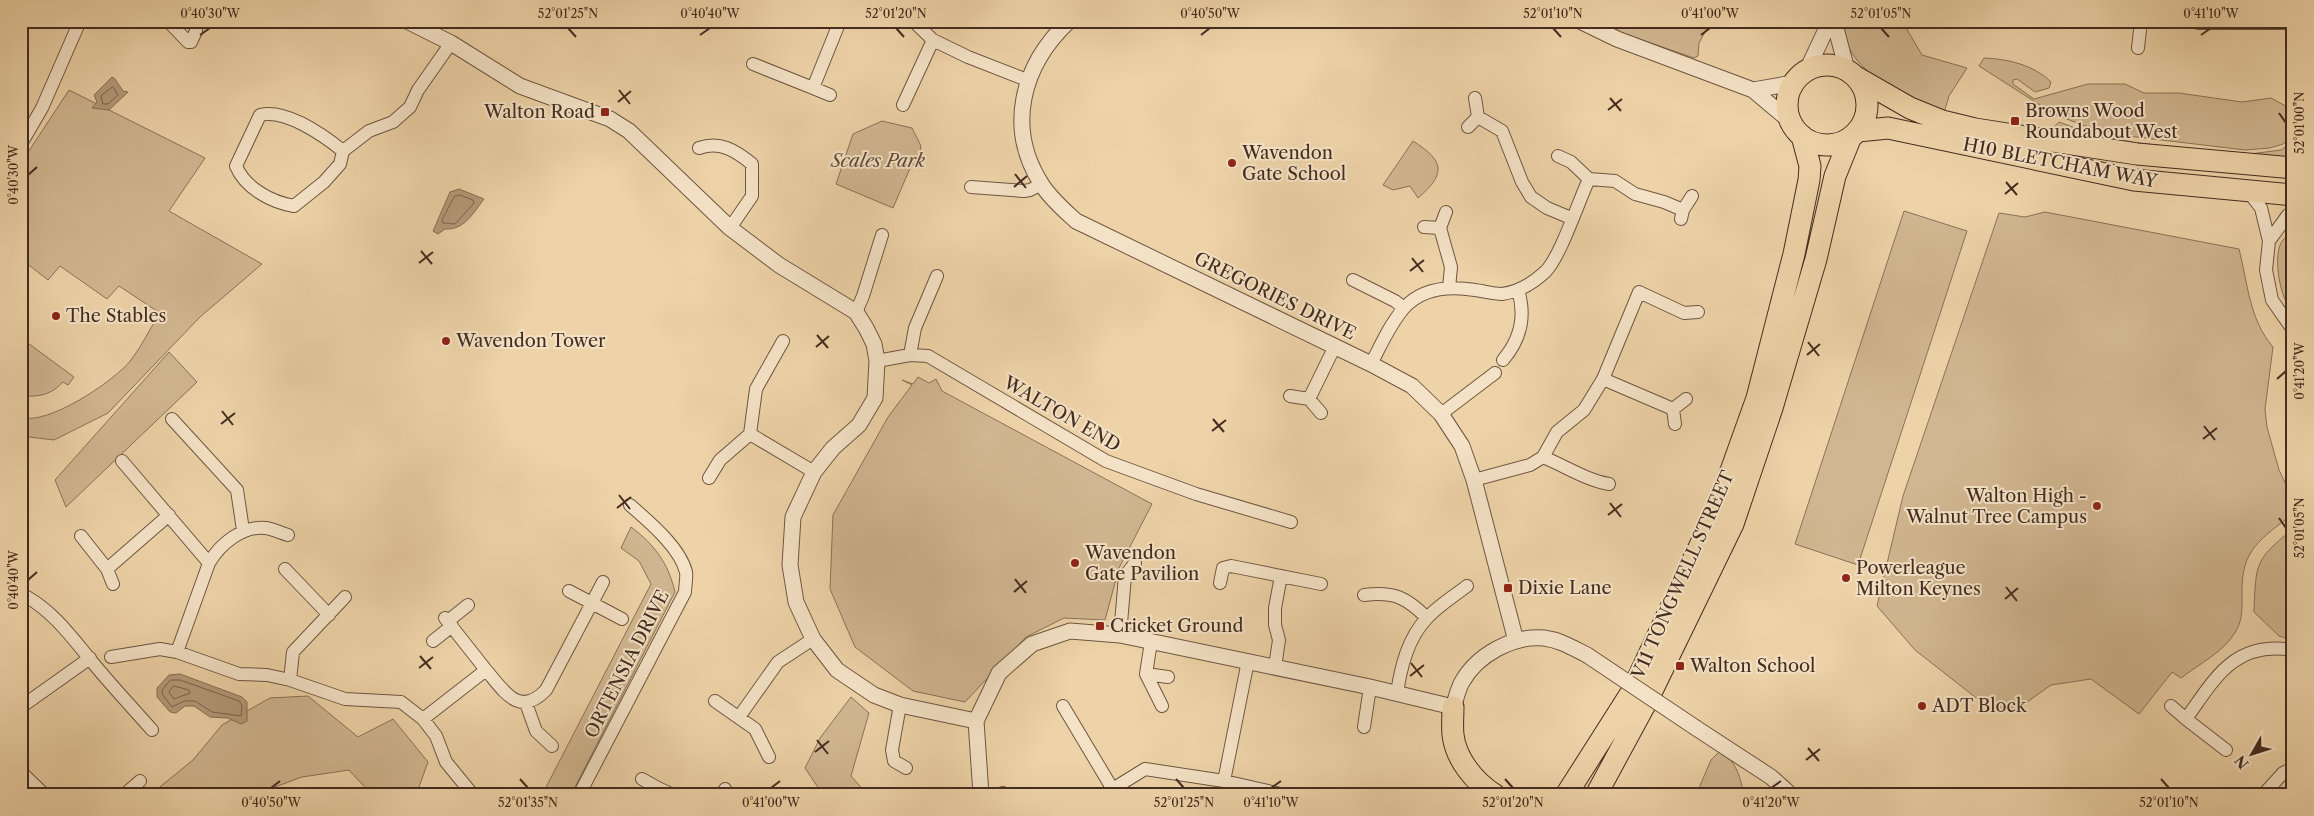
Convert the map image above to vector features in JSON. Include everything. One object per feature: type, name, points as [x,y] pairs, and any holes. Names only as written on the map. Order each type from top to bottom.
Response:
[{"type":"highway","points":[[1827,65],[1852,74],[1863,87],[1867,104],[1864,121],[1854,134],[1836,144],[1820,145],[1796,129],[1787,98],[1800,77],[1827,65]]},
{"type":"highway","name":"H10 BLETCHAM WAY","points":[[1852,74],[1910,108],[1939,130]]},
{"type":"highway","name":"H10 BLETCHAM WAY","points":[[1854,134],[1888,128],[1939,130],[2134,180],[2293,195]]},
{"type":"highway","name":"V11 TONGWELL STREET","points":[[1566,795],[1630,693],[1724,489],[1757,398],[1794,254],[1809,180],[1810,166],[1796,129]]},
{"type":"highway","name":"V11 TONGWELL STREET","points":[[1596,795],[1648,699],[1733,524],[1772,408],[1816,259],[1835,176],[1854,134]]},
{"type":"highway","name":"H10 BLETCHAM WAY","points":[[1974,138],[2293,167]]},
{"type":"highway","points":[[1453,707],[1453,736],[1466,768],[1483,787],[1495,795]]},
{"type":"street","points":[[21,144],[42,108],[80,21]]},
{"type":"street","points":[[168,21],[188,42],[191,42],[196,31]]},
{"type":"street","points":[[407,21],[451,43],[520,86],[610,119],[629,130],[730,228],[779,265],[856,312],[874,344],[878,361],[875,398],[859,425],[833,448],[814,472],[793,517],[790,565],[796,602],[813,639],[837,670],[874,695],[900,705],[976,721]]},
{"type":"street","points":[[813,88],[840,21]]},
{"type":"street","points":[[913,21],[933,40],[968,57],[1027,80]]},
{"type":"street","name":"GREGORIES DRIVE","points":[[1069,21],[1056,33],[1039,55],[1027,80],[1022,129],[1026,149],[1042,184],[1058,205],[1076,221],[1335,346],[1412,386],[1441,414],[1462,446],[1474,480],[1516,641]]},
{"type":"street","points":[[1580,21],[1617,39],[1752,90],[1796,129]]},
{"type":"street","points":[[1752,90],[1800,77],[1832,21]]},
{"type":"street","points":[[1832,21],[1852,74]]},
{"type":"street","points":[[2138,48],[2141,21]]},
{"type":"street","points":[[2198,23],[2293,23]]},
{"type":"street","points":[[903,105],[933,40]]},
{"type":"street","points":[[343,151],[320,132],[271,113],[260,115],[236,166],[241,178],[276,203],[294,206],[330,176],[340,164],[343,151],[370,131],[394,122],[410,108],[418,90],[451,43]]},
{"type":"street","points":[[753,64],[830,95]]},
{"type":"street","points":[[1475,98],[1478,117]]},
{"type":"street","points":[[1468,127],[1478,117]]},
{"type":"street","points":[[1478,117],[1502,131],[1522,182],[1531,197],[1547,208],[1571,218]]},
{"type":"street","points":[[699,148],[712,144],[736,150],[752,164],[752,196],[730,228]]},
{"type":"street","points":[[1558,156],[1571,162],[1589,179],[1615,181],[1635,194],[1664,202],[1682,215],[1692,196]]},
{"type":"street","points":[[1371,364],[1404,308],[1415,298],[1432,290],[1449,288],[1500,294],[1518,290],[1534,282],[1547,271],[1556,257],[1589,179]]},
{"type":"street","points":[[971,187],[1024,191],[1042,184]]},
{"type":"street","points":[[2248,191],[2261,208],[2269,241],[2266,270],[2272,300],[2293,330]]},
{"type":"street","points":[[1446,212],[1440,228],[1451,267],[1449,288]]},
{"type":"street","points":[[2269,241],[2288,215],[2293,213]]},
{"type":"street","points":[[1424,226],[1440,228]]},
{"type":"street","points":[[856,312],[863,296],[882,235]]},
{"type":"street","points":[[910,355],[915,328],[937,276]]},
{"type":"street","points":[[1353,280],[1396,301],[1404,308]]},
{"type":"street","points":[[1503,360],[1512,350],[1523,319],[1522,303],[1518,290]]},
{"type":"street","points":[[1474,480],[1530,465],[1543,457],[1557,432],[1584,410],[1603,380],[1639,292],[1684,313],[1698,312]]},
{"type":"street","points":[[709,478],[720,460],[750,434],[756,390],[783,341]]},
{"type":"street","points":[[1309,399],[1335,346]]},
{"type":"street","name":"WALTON END","points":[[878,361],[910,355],[928,356],[1106,461],[1196,494],[1291,522]]},
{"type":"street","points":[[1441,414],[1494,373]]},
{"type":"street","points":[[1603,380],[1673,409]]},
{"type":"street","points":[[1290,396],[1309,399],[1321,413]]},
{"type":"street","points":[[1673,409],[1686,399]]},
{"type":"street","points":[[1673,409],[1675,424]]},
{"type":"street","points":[[172,419],[237,490],[243,530]]},
{"type":"street","points":[[750,434],[814,472]]},
{"type":"street","points":[[1543,457],[1581,473],[1592,481],[1609,484]]},
{"type":"street","points":[[122,461],[209,563]]},
{"type":"street","name":"ORTENSIA DRIVE","points":[[579,795],[685,592],[686,572],[677,555],[655,528],[630,505]]},
{"type":"street","points":[[107,569],[169,515]]},
{"type":"street","points":[[176,652],[209,563],[215,553],[243,530],[265,528],[288,535]]},
{"type":"street","points":[[81,536],[107,569],[113,584]]},
{"type":"street","points":[[1120,635],[1125,576],[1135,563]]},
{"type":"street","points":[[1220,583],[1224,568],[1231,566],[1321,584]]},
{"type":"street","points":[[285,568],[329,615]]},
{"type":"street","points":[[1275,667],[1279,640],[1275,625],[1275,608],[1281,576]]},
{"type":"street","points":[[448,622],[508,696],[526,703],[537,699],[546,690],[602,582]]},
{"type":"street","points":[[1397,693],[1400,670],[1412,640],[1427,618],[1467,586]]},
{"type":"street","points":[[570,590],[622,619]]},
{"type":"street","points":[[1364,595],[1380,593],[1402,597],[1413,603],[1427,618]]},
{"type":"street","points":[[290,680],[293,652],[345,596]]},
{"type":"street","points":[[27,597],[39,604],[68,630],[152,730]]},
{"type":"street","points":[[433,641],[448,622],[468,605]]},
{"type":"street","points":[[981,795],[976,721],[999,673],[1032,644],[1070,631],[1120,635],[1370,687],[1453,707],[1462,682],[1474,664],[1492,650],[1516,641],[1543,638],[1563,642],[1587,655],[1771,778],[1791,795]]},
{"type":"street","points":[[739,717],[778,662],[813,639]]},
{"type":"street","points":[[1152,642],[1146,674],[1162,706]]},
{"type":"street","points":[[2186,719],[2218,674],[2232,661],[2252,651],[2277,648],[2293,650]]},
{"type":"street","points":[[111,657],[160,649],[176,652],[239,674],[267,675],[290,680],[345,699],[401,702],[423,719],[436,736],[446,762],[473,795]]},
{"type":"street","points":[[21,707],[90,658]]},
{"type":"street","points":[[1224,781],[1248,661]]},
{"type":"street","points":[[423,719],[486,670]]},
{"type":"street","points":[[1146,674],[1168,677]]},
{"type":"street","points":[[1364,727],[1370,687]]},
{"type":"street","points":[[715,701],[755,729],[769,756]]},
{"type":"street","points":[[526,703],[536,731],[552,746]]},
{"type":"street","points":[[900,705],[892,750],[894,761],[906,768]]},
{"type":"street","points":[[2171,706],[2226,750]]},
{"type":"street","points":[[1069,710],[1107,791],[1145,769],[1224,781],[1251,791],[1285,795]]},
{"type":"street","points":[[2263,795],[2283,773],[2293,768]]},
{"type":"street","points":[[21,772],[45,795]]},
{"type":"street","points":[[642,779],[657,791],[673,795]]},
{"type":"street","points":[[124,795],[140,781]]},
{"type":"green space","points":[[1596,21],[1711,21],[1699,43],[1698,56],[1694,58],[1625,34]]},
{"type":"green space","points":[[1843,21],[1902,21],[1922,55],[1967,68],[1949,96],[1943,116],[1895,91],[1864,68],[1853,54],[1845,39]]},
{"type":"green space","points":[[1984,58],[2020,64],[2044,76],[2051,82],[2049,88],[2035,92],[2017,79],[2013,80],[2013,84],[2034,99],[2088,84],[2125,84],[2144,93],[2179,93],[2242,102],[2271,98],[2293,110],[2293,136],[2283,144],[2270,148],[2245,150],[2128,136],[2085,126],[2054,114],[1979,66]]},
{"type":"green space","points":[[69,90],[205,158],[169,211],[262,264],[200,317],[108,413],[54,440],[21,436],[21,417],[32,418],[63,409],[111,379],[131,360],[160,313],[119,286],[107,299],[60,266],[48,280],[21,259],[21,163]]},
{"type":"green space","name":"Scales Park","points":[[882,121],[912,128],[921,146],[918,161],[911,166],[893,208],[836,184],[853,134]]},
{"type":"green space","points":[[2059,122],[2094,135],[2139,143],[2242,155],[2281,150],[2293,142],[2293,162],[2048,133]]},
{"type":"green space","points":[[1413,141],[1431,155],[1436,161],[1438,168],[1434,182],[1418,198],[1410,186],[1393,190],[1383,185]]},
{"type":"green space","points":[[1904,211],[1967,231],[1858,565],[1795,544]]},
{"type":"green space","name":"Walton High - Walnut Tree Campus","points":[[2045,212],[2239,249],[2254,313],[2265,336],[2273,347],[2265,409],[2267,427],[2279,470],[2293,499],[2293,514],[2263,538],[2249,555],[2243,578],[2241,617],[2236,631],[2231,638],[2219,651],[2181,678],[2172,672],[2139,714],[2091,679],[2051,685],[2020,707],[1989,708],[1915,650],[1877,606],[1903,496],[1999,213],[2025,217]]},
{"type":"green space","points":[[2293,231],[2293,312],[2288,306],[2281,289],[2278,258],[2281,243]]},
{"type":"green space","points":[[21,338],[74,377],[68,385],[63,382],[54,390],[44,394],[21,396]]},
{"type":"green space","points":[[169,352],[197,382],[66,507],[55,480]]},
{"type":"green space","points":[[918,377],[929,383],[936,379],[942,391],[1152,504],[1119,568],[1105,620],[1064,618],[1026,637],[965,702],[913,691],[855,647],[830,589],[833,515],[888,417],[912,385],[902,380],[913,384]]},
{"type":"green space","points":[[631,527],[659,555],[669,572],[675,592],[571,795],[542,795],[651,584],[639,561],[621,548]]},
{"type":"green space","points":[[2293,529],[2293,640],[2279,636],[2254,612],[2255,583],[2260,564],[2271,548]]},
{"type":"green space","points":[[308,696],[358,737],[393,719],[428,762],[416,795],[372,795],[349,770],[302,777],[256,794],[150,795],[193,760],[222,725],[270,698]]},
{"type":"green space","points":[[851,697],[869,713],[851,776],[868,795],[823,795],[805,768],[820,738]]},
{"type":"green space","points":[[1719,752],[1734,764],[1744,795],[1696,795],[1711,760]]},
{"type":"water","points":[[112,77],[123,91],[128,92],[109,110],[92,108],[97,102],[94,95]]},
{"type":"water","points":[[459,189],[484,199],[463,224],[452,229],[445,229],[438,234],[433,231],[450,192]]},
{"type":"water","points":[[180,674],[242,697],[247,702],[247,721],[241,724],[228,718],[210,717],[194,706],[185,706],[176,713],[170,712],[157,697],[157,688],[169,675]]},
{"type":"place","name":"Walton Road","points":[[605,112]]},
{"type":"place","name":"Browns Wood Roundabout West","points":[[2015,121]]},
{"type":"place","name":"Wavendon Gate School","points":[[1232,163]]},
{"type":"place","name":"The Stables","points":[[56,316]]},
{"type":"place","name":"Wavendon Tower","points":[[446,341]]},
{"type":"place","name":"Walton High - Walnut Tree Campus","points":[[2097,506]]},
{"type":"place","name":"Wavendon Gate Pavilion","points":[[1075,563]]},
{"type":"place","name":"Powerleague Milton Keynes","points":[[1846,578]]},
{"type":"place","name":"Dixie Lane","points":[[1508,588]]},
{"type":"place","name":"Cricket Ground","points":[[1100,626]]},
{"type":"place","name":"Walton School","points":[[1680,666]]},
{"type":"place","name":"ADT Block","points":[[1922,706]]}]
